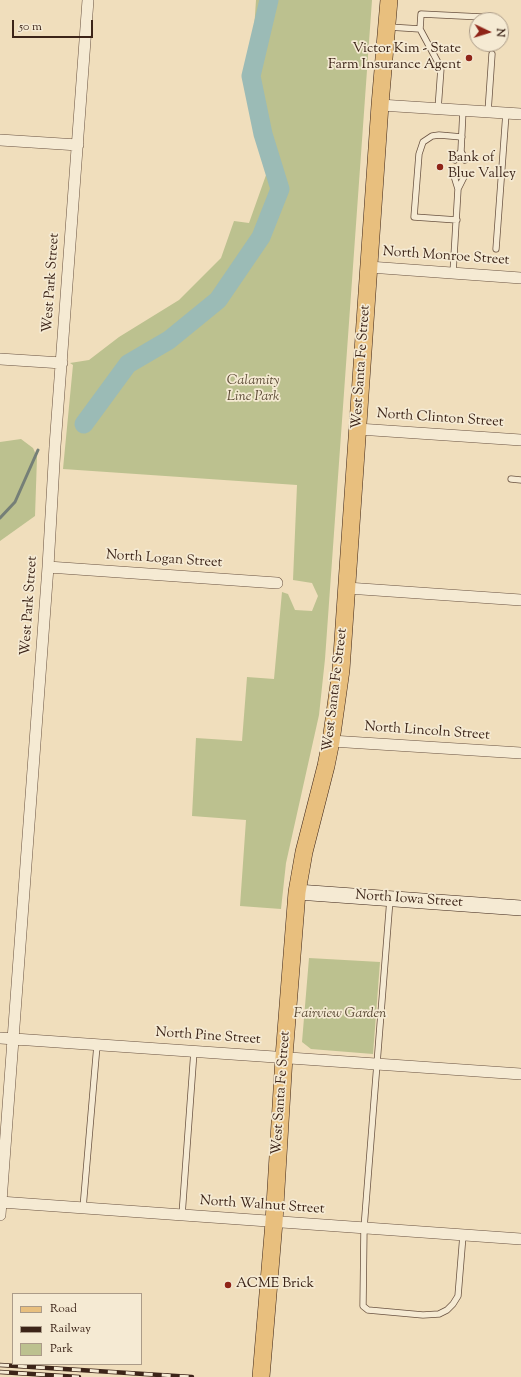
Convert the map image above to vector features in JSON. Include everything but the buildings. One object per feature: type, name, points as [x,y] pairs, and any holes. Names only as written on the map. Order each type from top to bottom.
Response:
[{"type":"main road","name":"West Santa Fe Street","points":[[262,1377],[297,892],[304,852],[331,741],[341,670],[380,105],[389,0]]},
{"type":"street","name":"West Park Street","points":[[0,1215],[88,0]]},
{"type":"street","points":[[380,105],[521,114]]},
{"type":"street","points":[[0,140],[78,145]]},
{"type":"street","name":"North Monroe Street","points":[[369,267],[521,278]]},
{"type":"street","points":[[0,359],[62,363]]},
{"type":"street","name":"North Clinton Street","points":[[358,429],[521,440]]},
{"type":"street","name":"North Logan Street","points":[[48,567],[277,583]]},
{"type":"street","points":[[347,588],[521,600]]},
{"type":"street","name":"North Lincoln Street","points":[[331,741],[521,753]]},
{"type":"street","name":"North Iowa Street","points":[[297,892],[521,908]]},
{"type":"street","name":"North Pine Street","points":[[0,1038],[521,1074]]},
{"type":"street","name":"North Walnut Street","points":[[0,1202],[521,1239]]},
{"type":"lane","points":[[438,109],[441,68],[420,29],[421,14],[469,16]]},
{"type":"lane","points":[[386,27],[420,29]]},
{"type":"lane","points":[[488,112],[492,54]]},
{"type":"lane","points":[[461,151],[460,160],[463,110]]},
{"type":"lane","points":[[496,249],[506,113]]},
{"type":"lane","points":[[456,220],[414,217],[419,154],[423,142],[432,136],[439,135],[462,137]]},
{"type":"lane","points":[[453,273],[459,176],[458,189]]},
{"type":"lane","points":[[511,479],[521,480]]},
{"type":"lane","points":[[390,899],[364,1228],[363,1306],[368,1310],[423,1315],[439,1314],[447,1310],[458,1296],[463,1235]]},
{"type":"lane","points":[[83,1208],[97,1045]]},
{"type":"lane","points":[[182,1215],[194,1051]]},
{"type":"green space","name":"Calamity Line Park","points":[[256,0],[372,0],[325,659],[319,715],[286,863],[281,909],[240,906],[246,820],[192,816],[196,738],[242,741],[247,677],[274,679],[282,592],[288,594],[295,610],[312,611],[318,596],[312,583],[293,580],[297,485],[63,469],[73,365],[70,363],[89,360],[119,337],[179,300],[221,258],[234,221],[249,223],[271,161],[263,134],[251,76]]},
{"type":"green space","points":[[21,439],[33,448],[37,457],[35,516],[0,541],[0,442]]},
{"type":"green space","name":"Fairview Garden","points":[[309,958],[380,962],[373,1054],[311,1049],[302,1042]]},
{"type":"waterway","points":[[84,424],[128,364],[169,340],[218,300],[261,237],[280,189],[263,134],[251,76],[269,0]]},
{"type":"waterway","points":[[0,518],[15,502],[38,450]]},
{"type":"railway","points":[[0,1365],[192,1377]]},
{"type":"railway","points":[[0,1372],[79,1377]]},
{"type":"place","name":"Victor Kim - State Farm Insurance Agent","points":[[469,58]]},
{"type":"place","name":"Bank of Blue Valley","points":[[440,167]]},
{"type":"place","name":"ACME Brick","points":[[228,1285]]}]
